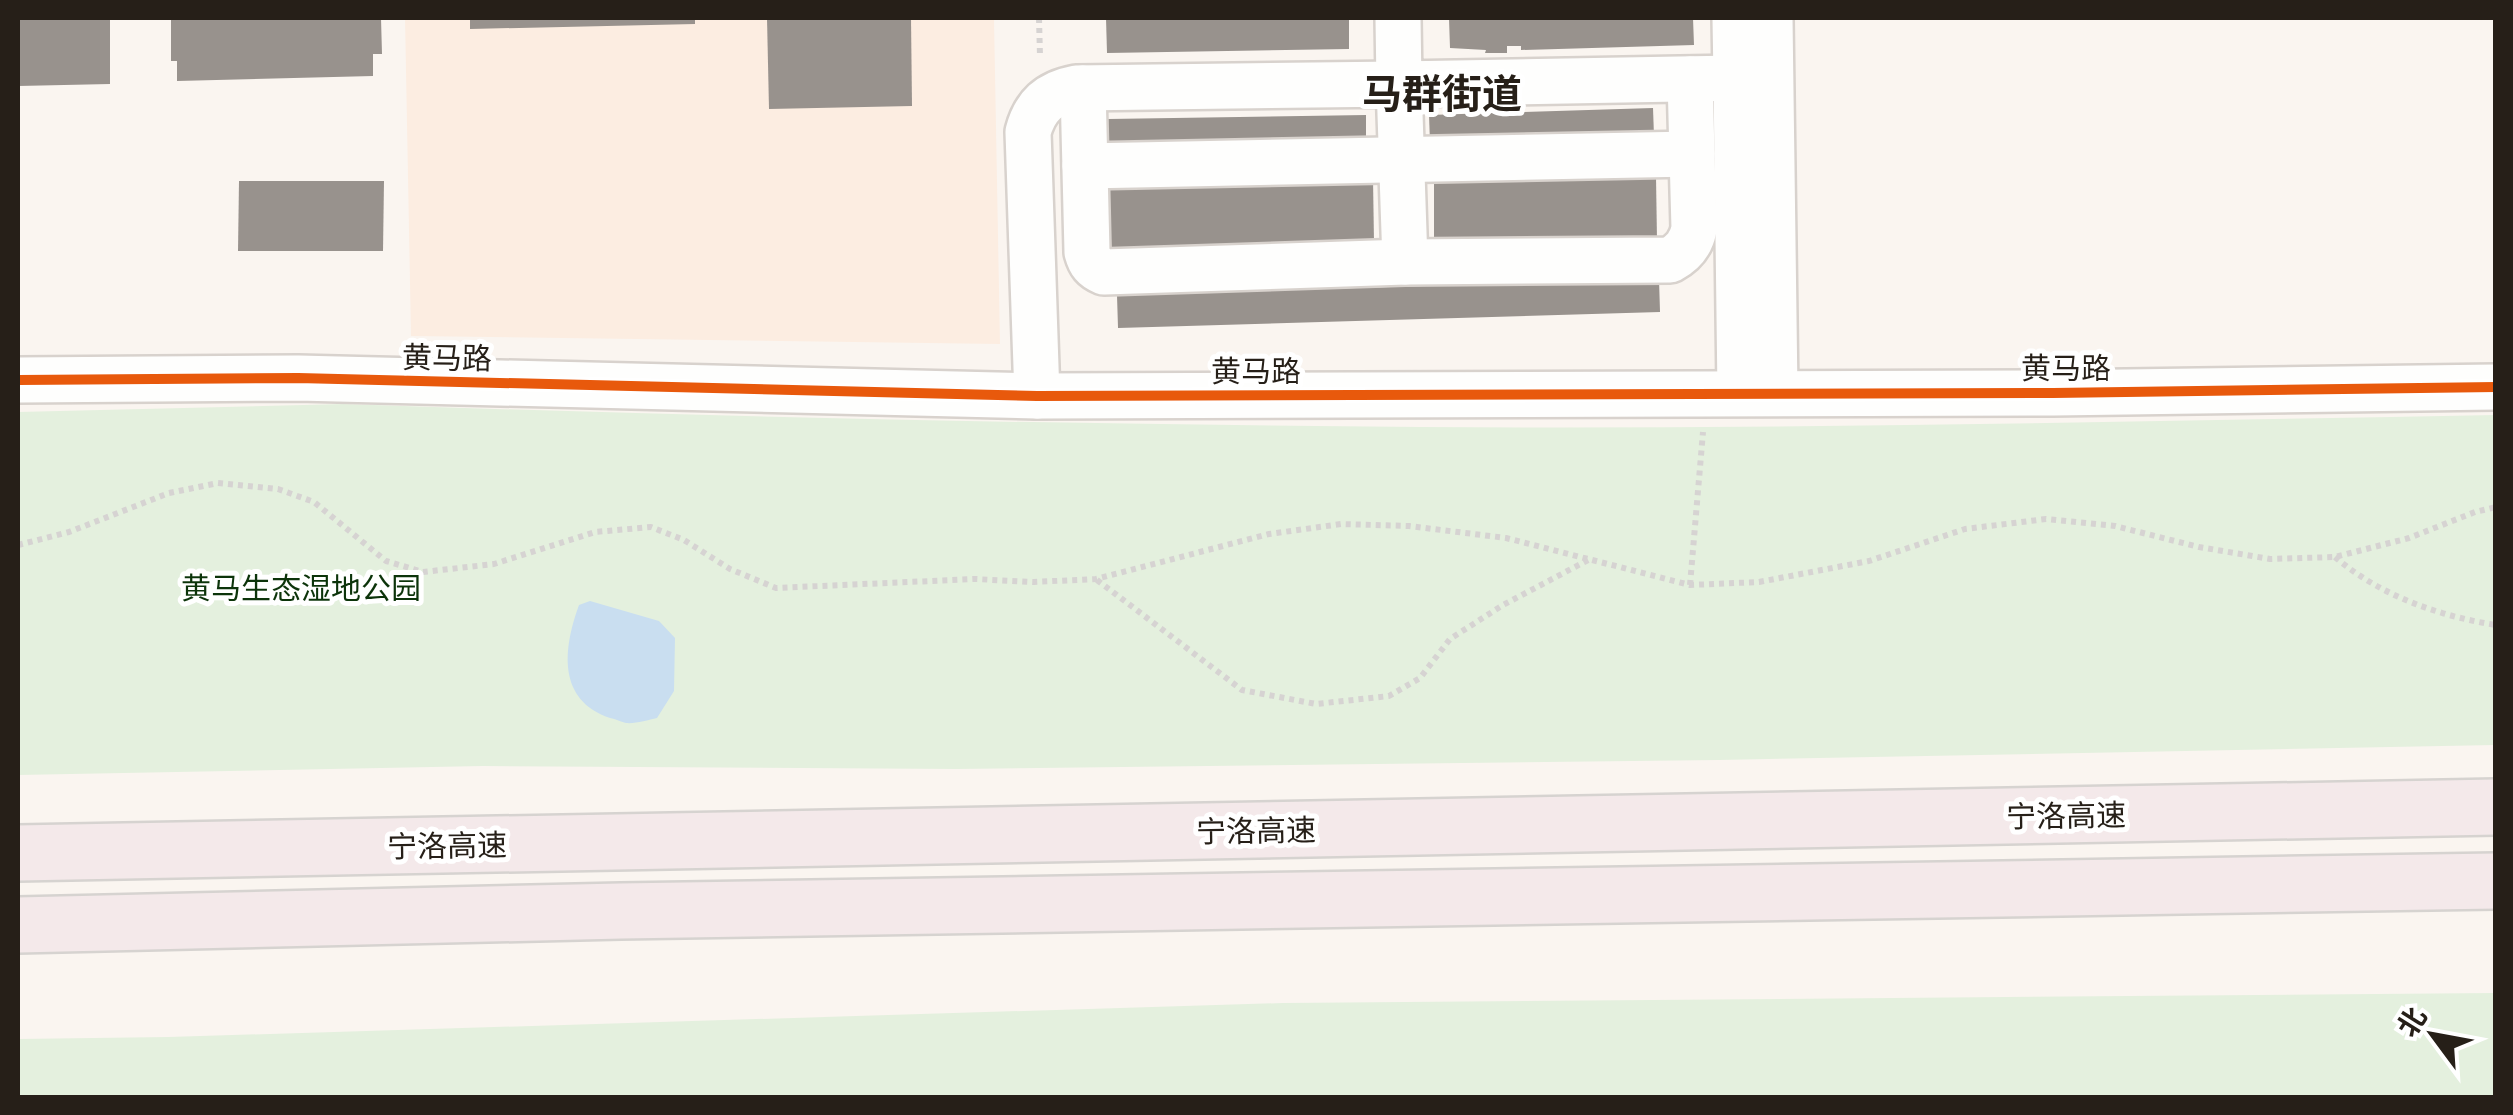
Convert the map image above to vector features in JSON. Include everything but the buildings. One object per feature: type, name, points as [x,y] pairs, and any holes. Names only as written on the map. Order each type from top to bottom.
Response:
[{"type":"highway","name":"宁洛高速","points":[[18,853],[2496,807]]},
{"type":"highway","points":[[18,925],[641,910],[2496,881]]},
{"type":"street","points":[[1398,18],[1405,262]]},
{"type":"street","points":[[1735,18],[1758,393]]},
{"type":"street","points":[[1758,393],[1770,18]]},
{"type":"street","points":[[1037,396],[1028,132],[1040,104],[1063,90],[1736,78]]},
{"type":"street","points":[[1083,88],[1087,252],[1095,268],[1104,272],[1405,262],[1670,260],[1692,239],[1694,229],[1690,79]]},
{"type":"street","points":[[1086,166],[1692,154]]},
{"type":"street","name":"黄马路","points":[[18,380],[298,378],[1037,396],[2496,386]]},
{"type":"path","points":[[1690,585],[1704,422]]},
{"type":"path","points":[[18,545],[69,532],[169,493],[218,483],[278,489],[314,502],[386,561],[424,572],[494,564],[595,532],[651,526],[684,540],[730,569],[776,588],[975,579],[1096,579],[1269,534],[1341,524],[1408,526],[1506,538],[1690,585],[1759,582],[1869,561],[1965,529],[2046,519],[2115,526],[2199,547],[2270,559],[2335,557],[2409,538],[2496,507]]},
{"type":"path","points":[[2335,557],[2354,573],[2410,602],[2496,626]]},
{"type":"path","points":[[1096,579],[1242,690],[1316,704],[1389,696],[1420,678],[1450,639],[1590,558]]},
{"type":"shaded area","points":[[405,18],[994,18],[1000,344],[411,336]]},
{"type":"green space","name":"黄马生态湿地公园","points":[[343,404],[951,421],[1463,427],[1906,425],[2495,415],[2495,745],[1719,760],[957,769],[483,766],[18,775],[18,412]]},
{"type":"green space","points":[[2495,993],[2495,1098],[18,1097],[18,1039],[1283,1003]]},
{"type":"water","points":[[590,601],[659,621],[675,638],[674,691],[657,718],[625,723],[610,718],[593,710],[573,686],[569,671],[570,639],[579,605]]},
{"type":"cycle path","points":[[18,380],[298,378],[1037,396],[2053,393],[2496,387]]},
{"type":"district","name":"马群街道","points":[[1442,92]]}]
